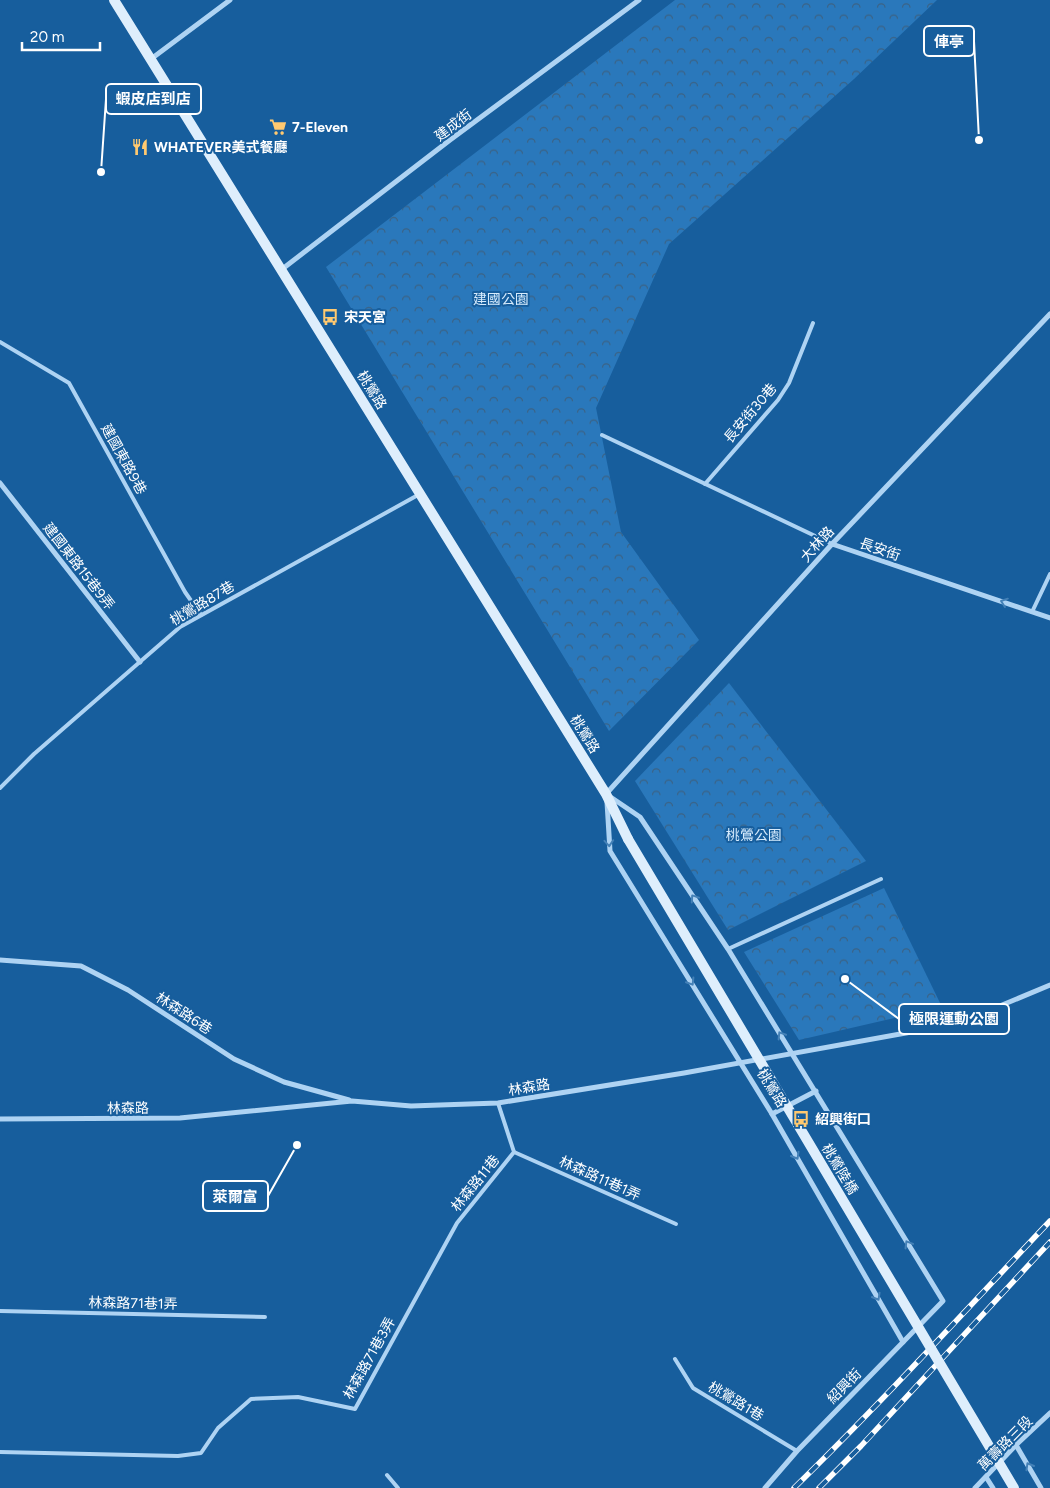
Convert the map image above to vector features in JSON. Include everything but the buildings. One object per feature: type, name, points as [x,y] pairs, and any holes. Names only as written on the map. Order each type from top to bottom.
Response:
[{"type":"main road","name":"桃鶯路","points":[[114,0],[606,794],[628,839]]},
{"type":"main road","name":"桃鶯陸橋","points":[[628,839],[1014,1488]]},
{"type":"street","points":[[151,59],[230,0]]},
{"type":"street","name":"建成街","points":[[281,270],[450,140],[639,0]]},
{"type":"street","name":"大林路","points":[[606,794],[832,544],[1050,314]]},
{"type":"street","name":"建國東路15巷9弄","points":[[0,483],[140,662]]},
{"type":"street","name":"長安街","points":[[832,544],[1050,618]]},
{"type":"street","name":"桃鶯路","points":[[606,794],[640,818],[728,949],[942,1301]]},
{"type":"street","name":"桃鶯路","points":[[606,794],[610,851],[772,1114],[902,1342]]},
{"type":"street","name":"林森路6巷","points":[[0,960],[81,966],[128,990],[234,1059],[284,1082],[352,1101]]},
{"type":"street","name":"林森路","points":[[0,1119],[180,1118],[352,1101],[411,1106],[498,1103],[740,1063],[939,1027],[984,1013],[1050,985]]},
{"type":"street","points":[[772,1114],[816,1091]]},
{"type":"street","name":"紹興街","points":[[765,1488],[797,1451],[942,1301]]},
{"type":"street","name":"萬壽路三段","points":[[976,1488],[1016,1445],[1050,1414]]},
{"type":"street","points":[[1016,1445],[1041,1488]]},
{"type":"street","points":[[986,1477],[993,1488]]},
{"type":"lane","name":"長安街30巷","points":[[705,484],[778,400],[789,384],[813,323]]},
{"type":"lane","name":"建國東路9巷","points":[[0,342],[69,383],[185,592],[201,615]]},
{"type":"lane","name":"長安街","points":[[602,435],[832,544]]},
{"type":"lane","name":"桃鶯路87巷","points":[[0,788],[34,754],[180,627],[420,494]]},
{"type":"lane","points":[[1032,612],[1050,574]]},
{"type":"lane","points":[[728,949],[881,879]]},
{"type":"lane","name":"林森路11巷","points":[[457,1222],[514,1152],[498,1103]]},
{"type":"lane","name":"林森路11巷1弄","points":[[514,1152],[676,1224]]},
{"type":"lane","name":"林森路71巷3弄","points":[[0,1452],[178,1456],[201,1453],[218,1428],[251,1399],[298,1397],[355,1409],[457,1222]]},
{"type":"lane","name":"林森路71巷1弄","points":[[0,1311],[265,1317]]},
{"type":"lane","name":"桃鶯路1巷","points":[[675,1359],[693,1388],[797,1451]]},
{"type":"lane","points":[[387,1475],[398,1488]]},
{"type":"green space","name":"建國公園","points":[[675,0],[937,0],[854,79],[669,244],[596,408],[621,532],[699,640],[609,731],[326,267]]},
{"type":"green space","name":"桃鶯公園","points":[[729,683],[866,861],[728,930],[635,781]]},
{"type":"green space","points":[[884,888],[942,1007],[799,1040],[744,952]]},
{"type":"railway","points":[[794,1488],[827,1456],[1050,1221]]},
{"type":"railway","points":[[819,1488],[861,1446],[1050,1242]]},
{"type":"place","name":"7-Eleven","points":[[278,127]]},
{"type":"place","name":"俥亭","points":[[979,140]]},
{"type":"place","name":"WHATEVER美式餐廳","points":[[140,147]]},
{"type":"place","name":"蝦皮店到店","points":[[101,172]]},
{"type":"place","name":"宋天宮","points":[[330,317]]},
{"type":"place","name":"極限運動公園","points":[[845,979]]},
{"type":"place","name":"紹興街口","points":[[801,1119]]},
{"type":"place","name":"萊爾富","points":[[297,1145]]}]
